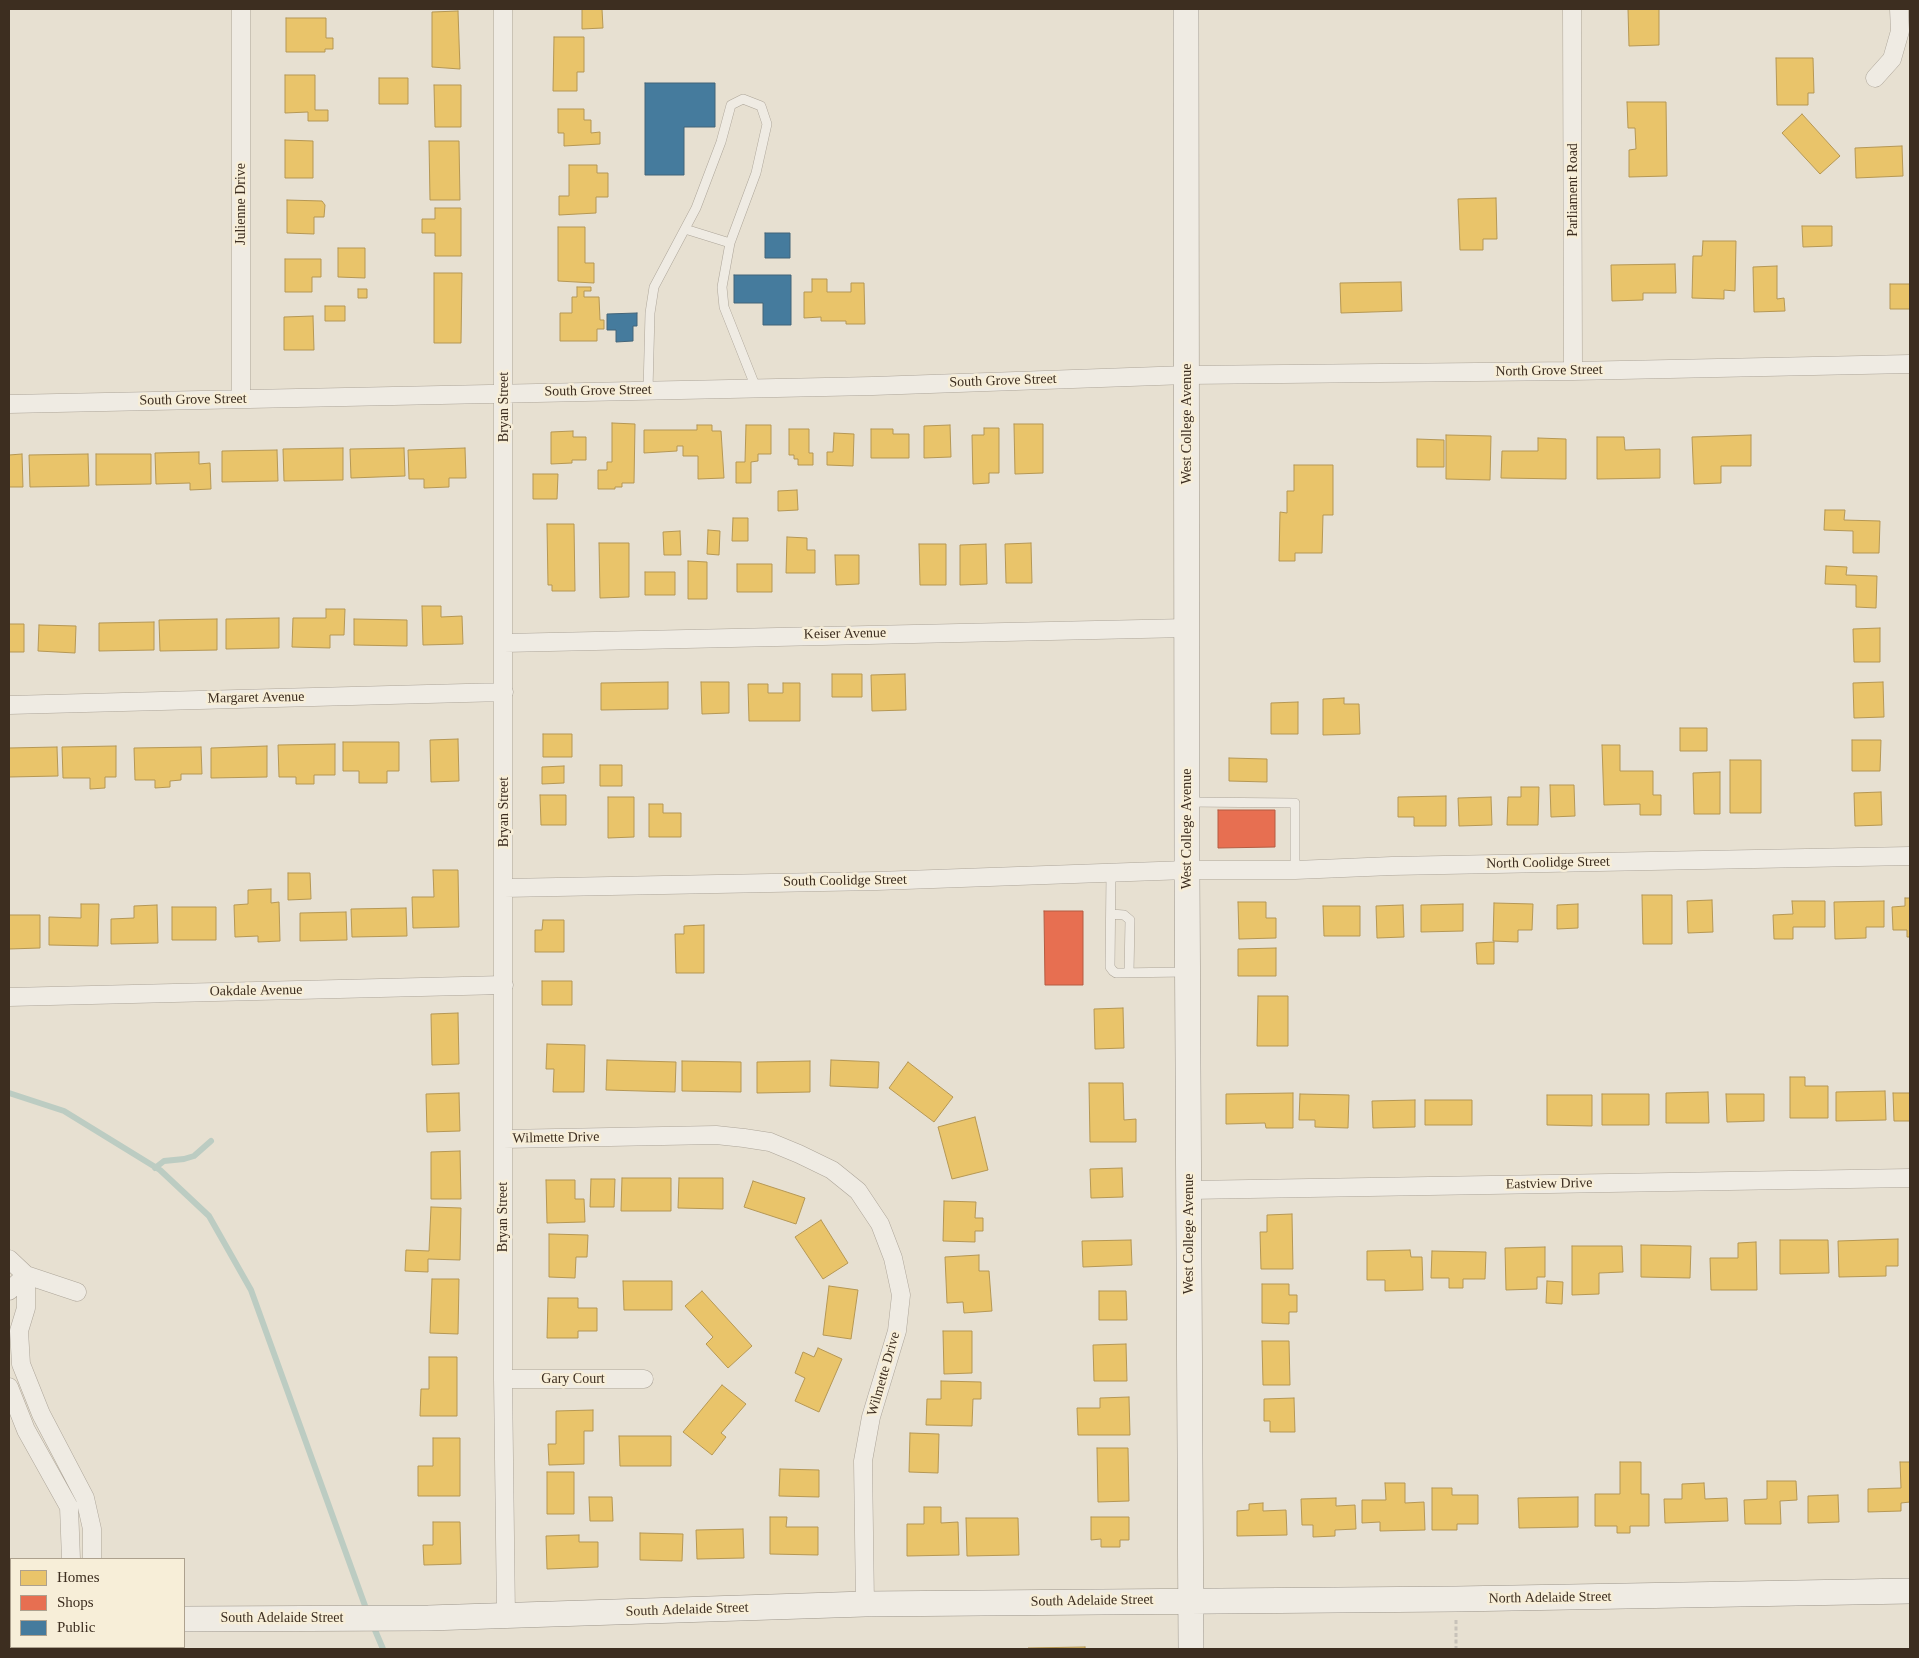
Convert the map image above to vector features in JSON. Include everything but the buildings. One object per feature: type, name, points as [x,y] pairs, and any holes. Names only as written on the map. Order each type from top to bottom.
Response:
[{"type":"street","name":"Julienne Drive","points":[[241,9],[241,399]]},
{"type":"street","name":"Bryan Street","points":[[503,9],[503,1379],[506,1616]]},
{"type":"street","name":"West College Avenue","points":[[1186,9],[1187,972],[1191,1649]]},
{"type":"street","name":"Parliament Road","points":[[1572,9],[1573,371]]},
{"type":"street","points":[[1875,78],[1892,59],[1900,31],[1900,9]]},
{"type":"street","name":"North Grove Street","points":[[1187,375],[1573,371],[1910,364]]},
{"type":"street","name":"South Grove Street","points":[[9,404],[756,388],[1187,375]]},
{"type":"street","name":"Keiser Avenue","points":[[504,644],[1187,628]]},
{"type":"street","name":"Margaret Avenue","points":[[9,704],[504,692]]},
{"type":"street","name":"North Coolidge Street","points":[[1187,870],[1295,870],[1392,866],[1910,856]]},
{"type":"street","name":"South Coolidge Street","points":[[504,888],[867,881],[1187,870]]},
{"type":"street","name":"Oakdale Avenue","points":[[9,997],[504,985]]},
{"type":"street","name":"Wilmette Drive","points":[[503,1138],[716,1135],[744,1138],[770,1142],[799,1154],[832,1170],[858,1191],[880,1224],[893,1258],[901,1295],[897,1331],[872,1417],[863,1461],[865,1604]]},
{"type":"street","name":"Eastview Drive","points":[[1189,1190],[1910,1178]]},
{"type":"street","points":[[9,1259],[26,1276],[77,1292]]},
{"type":"street","points":[[9,1291],[26,1276]]},
{"type":"street","points":[[26,1276],[26,1308],[19,1331],[21,1364],[62,1455],[86,1498],[92,1529],[92,1558]]},
{"type":"street","name":"Gary Court","points":[[503,1379],[644,1379]]},
{"type":"street","points":[[32,1392],[11,1392],[26,1430],[69,1508],[71,1558]]},
{"type":"street","points":[[44,1463],[62,1455]]},
{"type":"street","name":"North Adelaide Street","points":[[1190,1600],[1456,1599],[1910,1591]]},
{"type":"street","name":"South Adelaide Street","points":[[185,1618],[506,1616],[865,1604],[1190,1600]]},
{"type":"lane","points":[[648,390],[650,313],[654,287],[696,208],[717,152],[731,105],[743,99],[761,106],[767,124],[756,173],[730,243],[722,287],[724,307],[756,388]]},
{"type":"lane","points":[[685,229],[730,243]]},
{"type":"lane","points":[[1187,802],[1295,803],[1295,870]]},
{"type":"lane","points":[[1111,873],[1110,966],[1116,973],[1187,972]]},
{"type":"lane","points":[[1111,914],[1124,915],[1130,920],[1129,973]]},
{"type":"path","points":[[1456,1599],[1456,1649]]},
{"type":"waterway","points":[[9,1093],[64,1111],[160,1170],[209,1216],[251,1290],[368,1614]]},
{"type":"waterway","points":[[155,1168],[164,1161],[194,1156],[211,1141]]},
{"type":"waterway","points":[[372,1623],[383,1649]]}]
